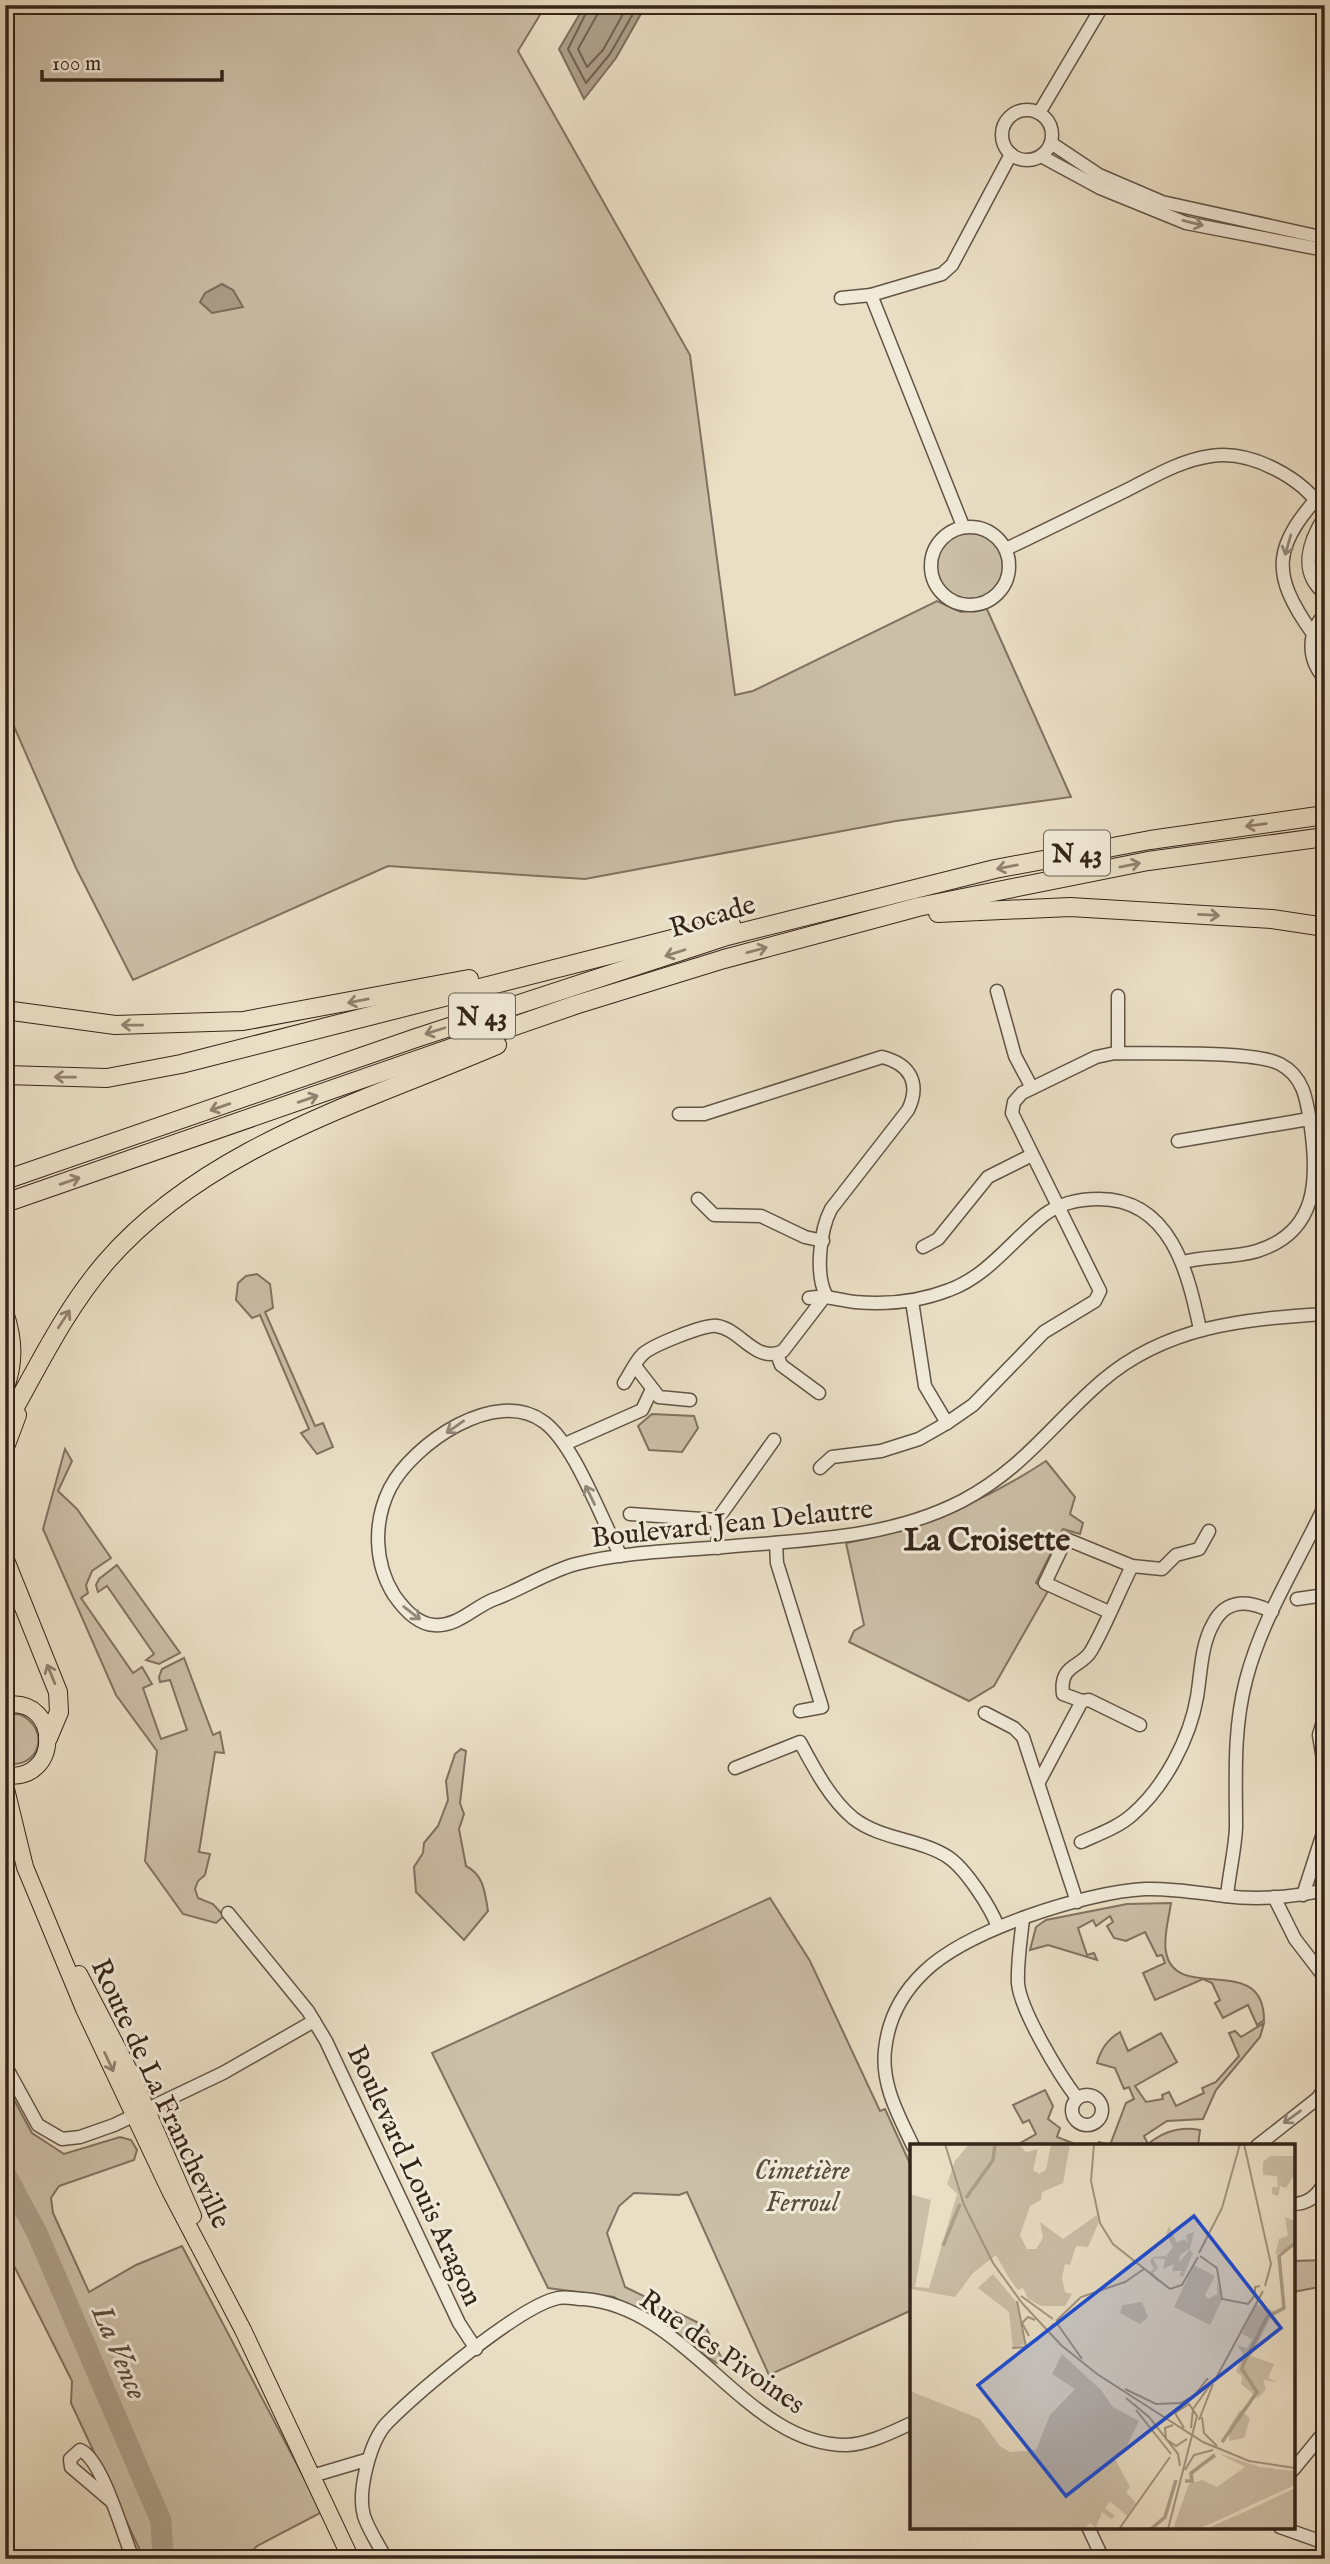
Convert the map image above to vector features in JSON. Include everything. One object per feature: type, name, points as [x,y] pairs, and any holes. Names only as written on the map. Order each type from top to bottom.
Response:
[{"type":"highway","name":"Rocade","points":[[5,1181],[416,1038],[727,936],[834,907],[1020,864],[1150,840],[1324,815]]},
{"type":"highway","name":"N 43","points":[[5,1203],[575,1005],[724,959],[872,919],[1148,861],[1325,837]]},
{"type":"highway","points":[[5,1075],[107,1078],[181,1065],[788,910],[834,907]]},
{"type":"highway","points":[[872,919],[1012,908],[1070,908],[1272,919],[1325,927]]},
{"type":"highway","points":[[5,1010],[115,1025],[243,1021],[665,940]]},
{"type":"highway","name":"N 43","points":[[31,1379],[63,1319],[106,1262],[164,1205],[227,1163],[328,1116],[504,1042],[575,1005]]},
{"type":"highway","points":[[5,1315],[13,1344],[10,1373],[5,1387]]},
{"type":"highway","points":[[5,1425],[31,1379]]},
{"type":"highway","points":[[5,1447],[31,1379]]},
{"type":"highway","points":[[5,1560],[58,1692],[59,1712],[48,1738]]},
{"type":"main road","points":[[5,1688],[11,1704],[39,1716],[48,1738],[44,1757],[30,1771],[14,1815]]},
{"type":"main road","points":[[5,1775],[30,1771]]},
{"type":"main road","name":"Route de La Francheville","points":[[5,1785],[22,1858],[45,1914],[95,2003],[140,2113],[351,2559]]},
{"type":"street","points":[[1039,113],[1102,5]]},
{"type":"street","points":[[1016,113],[1039,113],[1051,129],[1051,142],[1041,156],[1026,160],[1011,155],[1003,141],[1004,125],[1016,113]]},
{"type":"street","points":[[1051,142],[1099,174],[1162,202],[1319,242]]},
{"type":"street","points":[[841,299],[872,295],[942,274],[952,265],[1011,155]]},
{"type":"street","points":[[1041,156],[1100,188],[1186,223],[1319,242]]},
{"type":"street","points":[[872,295],[963,526]]},
{"type":"street","points":[[1006,549],[1173,467],[1211,456],[1237,456],[1271,466],[1315,500],[1325,515],[1310,545],[1308,560],[1314,583],[1325,594]]},
{"type":"street","points":[[1312,634],[1291,604],[1283,576],[1285,552],[1293,529],[1325,489]]},
{"type":"street","points":[[963,526],[988,530],[1006,549],[1009,575],[1003,587],[983,603],[957,604],[936,588],[930,563],[940,539],[963,526]]},
{"type":"street","points":[[1324,682],[1312,657],[1312,634],[1325,614]]},
{"type":"street","points":[[1325,716],[1325,748]]},
{"type":"street","points":[[997,991],[1015,1056],[1032,1088]]},
{"type":"street","points":[[1118,996],[1118,1053]]},
{"type":"street","points":[[820,1468],[832,1457],[881,1451],[919,1439],[947,1423],[972,1405],[1044,1332],[1095,1301],[1100,1291],[1012,1113],[1014,1102],[1032,1088],[1096,1057],[1118,1053],[1256,1057],[1279,1063],[1294,1075],[1306,1091],[1316,1169],[1314,1191],[1306,1212],[1293,1229],[1275,1244],[1256,1252],[1184,1262]]},
{"type":"street","points":[[679,1114],[704,1114],[882,1057],[897,1061],[906,1069],[913,1078],[915,1096],[908,1110],[831,1209],[825,1221],[820,1283],[826,1295]]},
{"type":"street","points":[[1178,1141],[1309,1119]]},
{"type":"street","points":[[923,1247],[938,1239],[988,1177],[1032,1155]]},
{"type":"street","points":[[698,1199],[714,1215],[761,1216],[805,1237],[823,1241]]},
{"type":"street","points":[[809,1298],[826,1295],[834,1299],[865,1303],[912,1301],[952,1289],[989,1267],[1046,1213],[1085,1199],[1108,1199],[1130,1205],[1154,1219],[1170,1237],[1184,1262],[1200,1329]]},
{"type":"street","points":[[624,1382],[643,1354],[706,1325],[719,1326],[729,1331],[759,1353],[773,1356],[778,1354],[794,1339],[826,1295]]},
{"type":"street","points":[[912,1301],[925,1386],[947,1423]]},
{"type":"street","name":"Boulevard Jean Delautre","points":[[565,1444],[541,1419],[519,1410],[492,1411],[467,1419],[413,1458],[391,1487],[379,1528],[378,1551],[384,1574],[403,1608],[417,1619],[432,1625],[444,1624],[494,1599],[506,1597],[537,1579],[573,1565],[621,1556],[845,1537],[888,1529],[962,1501],[1001,1478],[1031,1454],[1104,1379],[1138,1356],[1200,1329],[1247,1320],[1325,1314]]},
{"type":"street","points":[[778,1354],[781,1365],[819,1393]]},
{"type":"street","points":[[635,1366],[659,1397],[690,1400]]},
{"type":"street","points":[[621,1556],[565,1444],[642,1410],[652,1389]]},
{"type":"street","points":[[718,1548],[717,1520],[774,1440]]},
{"type":"street","points":[[1227,1896],[1236,1831],[1234,1765],[1237,1722],[1246,1679],[1272,1612],[1325,1506]]},
{"type":"street","points":[[630,1514],[717,1520]]},
{"type":"street","points":[[1109,1612],[1045,1583],[1066,1539],[1132,1566],[1162,1569],[1176,1555],[1199,1549],[1209,1531]]},
{"type":"street","points":[[776,1543],[777,1563],[822,1707],[800,1711]]},
{"type":"street","points":[[1132,1566],[1089,1655],[1071,1665],[1062,1684],[1063,1694],[1082,1702],[1089,1700],[1140,1726]]},
{"type":"street","points":[[1297,1599],[1325,1595]]},
{"type":"street","points":[[1081,1842],[1111,1829],[1134,1814],[1175,1758],[1189,1728],[1206,1638],[1214,1621],[1226,1608],[1238,1603],[1250,1602],[1272,1612]]},
{"type":"street","points":[[1039,1782],[1082,1702]]},
{"type":"street","points":[[985,1713],[1014,1728],[1023,1737],[1077,1902]]},
{"type":"street","points":[[1325,1714],[1319,1735],[1325,1772]]},
{"type":"street","points":[[735,1768],[800,1742],[842,1807],[873,1830],[948,1856],[993,1914],[999,1927]]},
{"type":"street","points":[[1303,1895],[1325,1827]]},
{"type":"street","points":[[912,2144],[886,2080],[884,2052],[890,2024],[901,1999],[926,1970],[999,1927],[1077,1902],[1145,1889],[1273,1897],[1325,1890]]},
{"type":"street","points":[[1273,1897],[1295,1939],[1325,1978]]},
{"type":"street","name":"Boulevard Louis Aragon","points":[[228,1913],[314,2021],[458,2323],[476,2349]]},
{"type":"street","points":[[1023,1918],[1018,1986],[1039,2035],[1063,2080],[1077,2098]]},
{"type":"street","points":[[5,2065],[38,2125],[55,2137],[80,2137],[140,2113],[223,2073],[314,2021]]},
{"type":"street","points":[[1260,2144],[1323,2096]]},
{"type":"street","points":[[1295,2204],[1301,2204],[1319,2193],[1325,2180]]},
{"type":"street","name":"Rue des Pivoines","points":[[366,2460],[384,2427],[408,2402],[526,2313],[559,2298],[597,2300],[626,2308],[678,2342],[776,2423],[813,2440],[848,2445],[878,2438],[910,2424]]},
{"type":"street","points":[[1295,2467],[1325,2431]]},
{"type":"street","points":[[312,2476],[366,2460],[363,2515],[386,2559]]},
{"type":"street","points":[[111,2501],[133,2559]]},
{"type":"street","points":[[1089,2529],[1103,2559]]},
{"type":"street","points":[[1286,2529],[1325,2543]]},
{"type":"green space","points":[[5,5],[546,5],[518,51],[690,355],[735,695],[753,691],[937,601],[961,612],[986,607],[1071,797],[896,821],[585,879],[388,866],[133,980],[76,868],[5,706]]},
{"type":"green space","points":[[976,533],[997,548],[1003,560],[1001,580],[993,591],[976,601],[962,601],[945,591],[937,580],[935,560],[945,543],[956,535]]},
{"type":"green space","points":[[257,1274],[270,1284],[273,1308],[265,1312],[315,1426],[323,1423],[333,1447],[317,1454],[301,1433],[309,1429],[260,1315],[252,1318],[236,1300],[238,1283],[246,1276]]},
{"type":"green space","points":[[652,1414],[694,1416],[698,1428],[682,1452],[649,1450],[638,1426]]},
{"type":"green space","points":[[65,1449],[72,1461],[58,1491],[77,1509],[111,1558],[92,1571],[86,1585],[88,1593],[81,1598],[133,1673],[142,1667],[152,1684],[143,1688],[161,1739],[187,1730],[170,1680],[160,1682],[159,1677],[162,1669],[184,1658],[213,1735],[220,1732],[224,1753],[215,1752],[199,1852],[210,1854],[205,1875],[198,1881],[195,1889],[198,1898],[213,1904],[224,1916],[216,1923],[183,1914],[145,1861],[157,1751],[116,1695],[43,1529]]},
{"type":"green space","points":[[1046,1461],[1075,1497],[1070,1514],[1083,1523],[1080,1534],[1063,1529],[1036,1583],[1048,1591],[994,1686],[969,1701],[849,1642],[854,1631],[864,1625],[846,1543],[899,1530],[950,1512],[999,1489]]},
{"type":"green space","points":[[117,1565],[180,1653],[159,1664],[146,1660],[154,1654],[107,1586],[98,1592],[96,1585],[99,1579]]},
{"type":"green space","points":[[19,1714],[29,1720],[36,1729],[38,1747],[27,1761],[5,1763],[5,1715]]},
{"type":"green space","points":[[461,1749],[466,1751],[460,1803],[464,1814],[459,1829],[466,1866],[480,1879],[488,1911],[464,1940],[416,1892],[414,1867],[423,1853],[424,1843],[438,1826],[448,1800],[446,1781],[455,1754]]},
{"type":"green space","name":"Cimetière Ferroul","points":[[770,1898],[810,1961],[880,2111],[885,2109],[910,2164],[910,2311],[769,2375],[687,2192],[679,2195],[634,2193],[619,2206],[607,2233],[625,2287],[705,2326],[721,2357],[717,2363],[614,2297],[548,2288],[432,2053]]},
{"type":"green space","points":[[1171,1903],[1165,1946],[1173,1967],[1185,1975],[1235,1982],[1250,1988],[1260,1999],[1264,2020],[1257,2025],[1248,2005],[1223,2018],[1215,2003],[1220,2000],[1212,1983],[1203,1979],[1155,2000],[1143,1973],[1165,1963],[1162,1955],[1157,1956],[1145,1932],[1126,1941],[1114,1938],[1107,1926],[1113,1922],[1110,1916],[1096,1926],[1093,1920],[1078,1928],[1087,1955],[1094,1953],[1097,1960],[1048,1945],[1030,1950],[1036,1927],[1046,1920],[1127,1904]]},
{"type":"green space","points":[[1264,2023],[1260,2037],[1216,2090],[1203,2119],[1167,2121],[1144,2136],[1148,2144],[1110,2144],[1126,2103],[1134,2099],[1129,2087],[1124,2089],[1115,2068],[1097,2063],[1105,2045],[1115,2035],[1120,2032],[1128,2051],[1161,2033],[1177,2062],[1135,2086],[1146,2102],[1163,2099],[1162,2095],[1169,2092],[1176,2106],[1204,2093],[1202,2088],[1216,2082],[1239,2056],[1229,2033],[1235,2031],[1241,2037]]},
{"type":"green space","points":[[5,2083],[32,2133],[64,2154],[120,2137],[131,2140],[137,2150],[134,2160],[59,2186],[51,2198],[53,2213],[89,2292],[136,2265],[182,2246],[322,2512],[257,2546],[245,2559],[144,2559],[71,2403],[72,2381],[5,2248]]},
{"type":"green space","points":[[1045,2090],[1053,2106],[1048,2119],[1060,2128],[1057,2137],[1075,2144],[1018,2144],[1036,2134],[1029,2120],[1023,2123],[1013,2105]]},
{"type":"green space","points":[[1200,2130],[1198,2144],[1148,2144],[1172,2131]]},
{"type":"green space","points":[[1325,2260],[1325,2286],[1295,2292],[1295,2261]]},
{"type":"water","points":[[585,5],[646,5],[616,58],[584,99],[559,49]]},
{"type":"water","points":[[222,284],[233,290],[243,307],[212,313],[200,302],[205,293]]},
{"type":"waterway","name":"La Vence","points":[[5,2173],[37,2233],[161,2521],[163,2559]]},
{"type":"district","name":"La Croisette","points":[[987,1539]]}]
